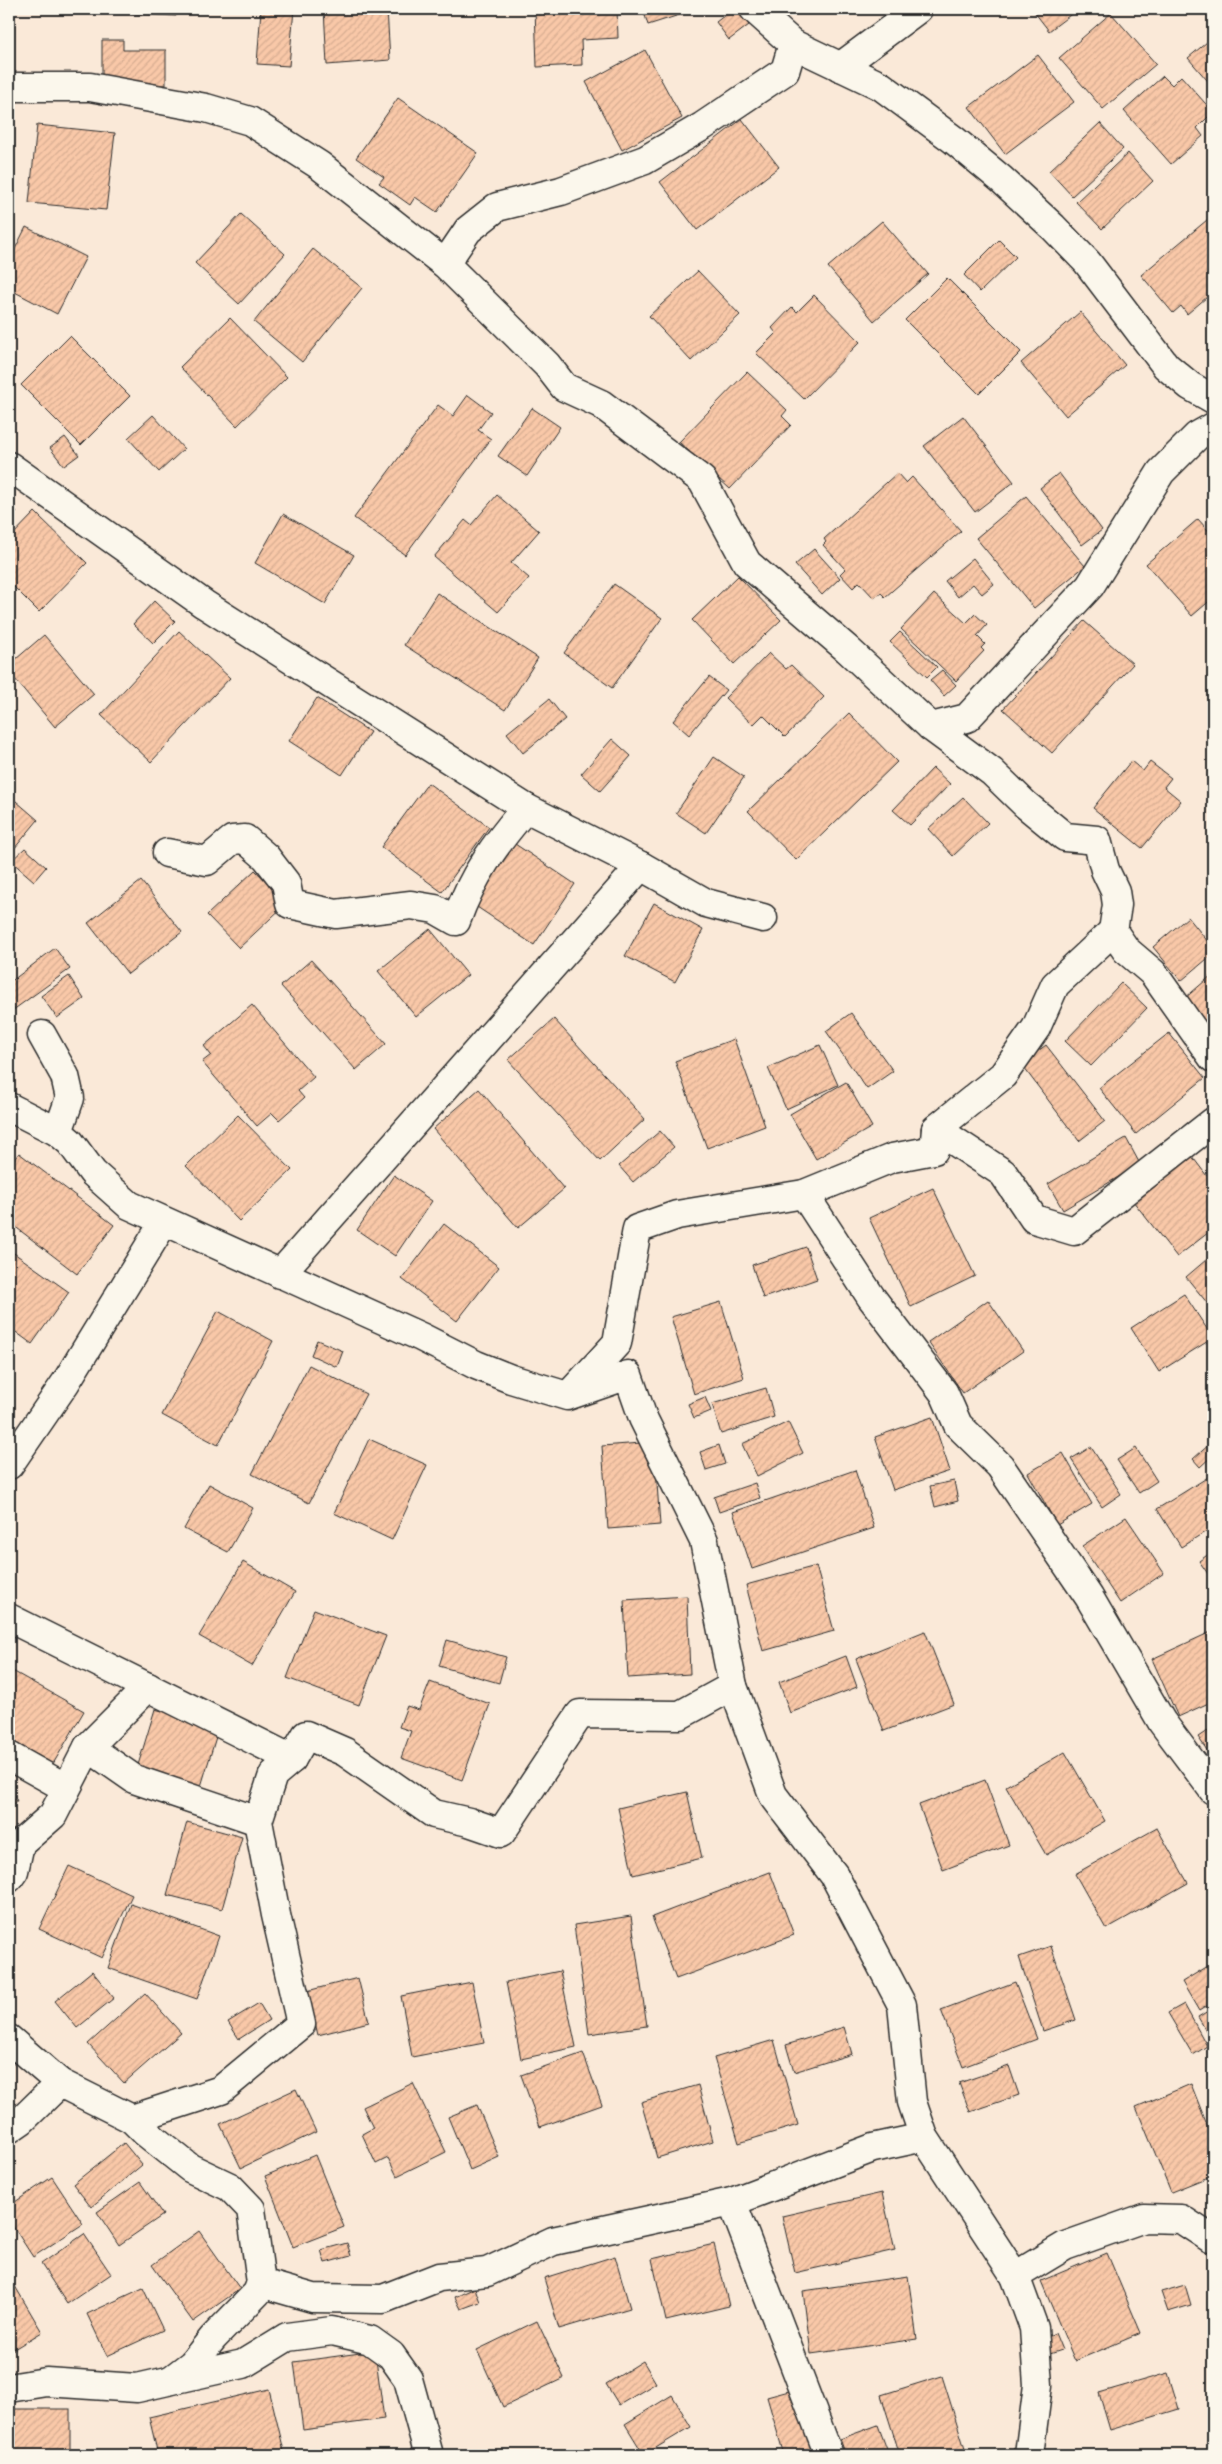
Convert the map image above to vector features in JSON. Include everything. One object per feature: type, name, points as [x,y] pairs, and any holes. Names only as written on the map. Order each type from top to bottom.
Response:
[{"type":"street","points":[[754,9],[793,44],[881,86],[954,140],[1001,179],[1053,227],[1087,262],[1166,366],[1190,386],[1213,399]]},
{"type":"street","points":[[840,67],[918,9]]},
{"type":"street","points":[[446,264],[468,230],[497,207],[561,191],[645,160],[703,126],[785,71],[793,44]]},
{"type":"street","points":[[9,87],[90,87],[206,108],[250,121],[319,165],[446,264],[547,365],[564,387],[602,404],[702,480],[747,563],[847,649],[931,727],[992,772],[1026,805],[1065,837],[1098,840],[1105,870],[1115,891],[1117,905],[1113,931],[1055,985],[1036,1028],[1004,1075],[936,1129],[934,1150],[892,1158],[804,1194],[677,1215],[637,1230],[617,1342],[567,1396]]},
{"type":"street","points":[[931,727],[967,718],[1090,586],[1161,472],[1197,436],[1213,428]]},
{"type":"street","points":[[9,466],[204,604],[526,808],[641,866],[706,903],[762,918]]},
{"type":"street","points":[[167,853],[207,861],[232,840],[245,839],[266,857],[286,883],[290,904],[336,914],[411,905],[435,909],[456,922],[467,891],[498,840],[526,808]]},
{"type":"street","points":[[280,1274],[641,866]]},
{"type":"street","points":[[1113,931],[1126,950],[1153,974],[1213,1058]]},
{"type":"street","points":[[42,1034],[65,1076],[70,1098],[58,1132]]},
{"type":"street","points":[[9,1107],[58,1132],[70,1142],[93,1173],[129,1205],[421,1337],[476,1365],[511,1379],[567,1396],[628,1375],[643,1418],[704,1542],[733,1686],[773,1795],[834,1875],[902,2005],[912,2102],[924,2137],[1015,2276],[1034,2328],[1038,2385],[1028,2455]]},
{"type":"street","points":[[936,1129],[1003,1173],[1034,1219],[1074,1231],[1213,1122]]},
{"type":"street","points":[[804,1194],[871,1297],[944,1393],[958,1425],[1000,1466],[1078,1580],[1162,1722],[1213,1790]]},
{"type":"street","points":[[9,1465],[66,1382],[164,1222]]},
{"type":"street","points":[[12,1628],[148,1687],[292,1759]]},
{"type":"street","points":[[132,2119],[221,2090],[301,2024],[276,1915],[258,1821],[273,1775],[292,1759],[306,1735],[344,1752],[434,1814],[469,1822],[501,1833],[580,1714],[680,1715],[733,1686]]},
{"type":"street","points":[[9,1878],[14,1871],[20,1844],[53,1815],[88,1747],[148,1687]]},
{"type":"street","points":[[88,1747],[134,1779],[258,1821]]},
{"type":"street","points":[[9,1756],[66,1788]]},
{"type":"street","points":[[9,2039],[60,2083],[132,2119],[145,2132],[190,2168],[230,2187],[251,2209],[261,2283],[257,2293],[213,2338],[192,2364],[171,2380]]},
{"type":"street","points":[[9,2129],[60,2083]]},
{"type":"street","points":[[261,2283],[314,2298],[383,2299],[439,2277],[487,2272],[553,2242],[732,2202],[873,2148],[924,2137]]},
{"type":"street","points":[[732,2202],[829,2455]]},
{"type":"street","points":[[1015,2276],[1066,2246],[1144,2218],[1181,2219],[1210,2238]]},
{"type":"street","points":[[9,2388],[46,2382],[138,2388],[243,2364],[287,2337],[332,2331],[370,2340],[391,2355],[408,2379],[429,2455]]},
{"type":"building","points":[[119,9],[177,9],[176,16],[119,13]]},
{"type":"building","points":[[261,9],[294,9],[289,66],[257,64]]},
{"type":"building","points":[[324,9],[387,9],[390,60],[327,65]]},
{"type":"building","points":[[535,9],[617,9],[618,38],[581,40],[582,65],[537,67]]},
{"type":"building","points":[[643,9],[698,9],[648,25]]},
{"type":"building","points":[[733,9],[737,9],[749,25],[729,40],[716,22]]},
{"type":"building","points":[[1032,9],[1078,9],[1049,31]]},
{"type":"building","points":[[1111,13],[1156,64],[1103,109],[1059,58]]},
{"type":"building","points":[[1213,37],[1213,87],[1188,58]]},
{"type":"building","points":[[102,40],[123,40],[123,50],[166,50],[166,85],[102,86]]},
{"type":"building","points":[[645,50],[682,118],[622,150],[586,82]]},
{"type":"building","points":[[1038,55],[1074,102],[1005,154],[969,107]]},
{"type":"building","points":[[1163,76],[1172,85],[1181,76],[1213,112],[1197,128],[1203,136],[1171,164],[1124,111]]},
{"type":"building","points":[[398,98],[478,153],[437,212],[415,197],[410,205],[379,183],[384,177],[356,158]]},
{"type":"building","points":[[742,119],[779,167],[697,230],[660,182]]},
{"type":"building","points":[[1100,123],[1123,149],[1072,196],[1049,171]]},
{"type":"building","points":[[37,125],[115,133],[106,210],[29,203]]},
{"type":"building","points":[[1128,153],[1153,181],[1102,229],[1076,202]]},
{"type":"building","points":[[241,214],[285,254],[239,304],[195,263]]},
{"type":"building","points":[[1213,215],[1213,292],[1187,314],[1181,306],[1173,313],[1141,275]]},
{"type":"building","points":[[882,221],[928,274],[874,321],[828,267]]},
{"type":"building","points":[[26,227],[86,257],[57,314],[9,289],[9,261]]},
{"type":"building","points":[[999,240],[1016,257],[980,292],[964,275]]},
{"type":"building","points":[[313,249],[362,288],[302,362],[254,322]]},
{"type":"building","points":[[698,271],[740,315],[691,361],[649,316]]},
{"type":"building","points":[[947,278],[1021,352],[979,394],[905,320]]},
{"type":"building","points":[[814,295],[860,342],[804,399],[756,353],[776,333],[772,328],[792,307],[797,312]]},
{"type":"building","points":[[1080,312],[1125,365],[1066,416],[1021,363]]},
{"type":"building","points":[[230,318],[287,377],[237,426],[180,367]]},
{"type":"building","points":[[70,336],[130,396],[81,445],[21,385]]},
{"type":"building","points":[[747,372],[787,410],[782,416],[791,425],[730,489],[679,442]]},
{"type":"building","points":[[468,395],[491,412],[478,430],[491,439],[405,555],[354,518],[438,405],[453,416]]},
{"type":"building","points":[[532,408],[560,427],[527,476],[498,456]]},
{"type":"building","points":[[153,415],[184,449],[159,472],[128,438]]},
{"type":"building","points":[[963,416],[1014,482],[975,512],[924,446]]},
{"type":"building","points":[[65,437],[79,455],[64,466],[50,448]]},
{"type":"building","points":[[897,473],[906,483],[912,477],[961,531],[885,597],[881,593],[874,598],[859,582],[853,588],[840,574],[845,569],[823,545],[826,542],[824,539]]},
{"type":"building","points":[[1059,473],[1102,530],[1082,545],[1040,488]]},
{"type":"building","points":[[497,495],[539,531],[511,563],[529,578],[498,612],[434,557],[465,520],[471,525]]},
{"type":"building","points":[[1026,496],[1085,566],[1034,608],[976,538]]},
{"type":"building","points":[[9,504],[17,512],[9,520]]},
{"type":"building","points":[[35,512],[87,563],[39,612],[9,582],[9,539]]},
{"type":"building","points":[[283,514],[354,555],[325,604],[255,563]]},
{"type":"building","points":[[1198,519],[1213,536],[1213,598],[1192,616],[1146,564]]},
{"type":"building","points":[[814,549],[840,578],[822,595],[795,565]]},
{"type":"building","points":[[973,558],[994,584],[982,594],[973,584],[958,597],[945,581]]},
{"type":"building","points":[[738,576],[781,620],[734,664],[692,620]]},
{"type":"building","points":[[614,584],[662,618],[612,688],[564,653]]},
{"type":"building","points":[[437,593],[538,658],[505,710],[404,645]]},
{"type":"building","points":[[934,594],[966,623],[975,614],[987,625],[977,636],[985,644],[981,648],[984,651],[956,681],[901,629]]},
{"type":"building","points":[[154,601],[175,621],[153,643],[133,624]]},
{"type":"building","points":[[1084,621],[1133,664],[1052,753],[1003,709]]},
{"type":"building","points":[[179,631],[230,678],[151,762],[101,715]]},
{"type":"building","points":[[900,632],[937,667],[927,677],[890,642]]},
{"type":"building","points":[[44,635],[94,694],[55,727],[9,672],[9,665]]},
{"type":"building","points":[[769,653],[786,669],[791,665],[824,697],[785,737],[763,715],[753,725],[725,698]]},
{"type":"building","points":[[942,670],[956,685],[944,696],[930,680]]},
{"type":"building","points":[[709,677],[726,690],[689,735],[673,721]]},
{"type":"building","points":[[317,698],[370,732],[342,775],[289,741]]},
{"type":"building","points":[[549,699],[565,719],[523,753],[507,733]]},
{"type":"building","points":[[849,713],[897,762],[796,860],[748,811]]},
{"type":"building","points":[[612,739],[631,756],[600,791],[581,774]]},
{"type":"building","points":[[714,757],[744,777],[706,833],[676,813]]},
{"type":"building","points":[[1131,761],[1143,771],[1150,762],[1171,778],[1164,787],[1181,801],[1142,848],[1093,808]]},
{"type":"building","points":[[933,768],[950,784],[910,825],[893,810]]},
{"type":"building","points":[[428,783],[489,827],[442,892],[381,847]]},
{"type":"building","points":[[9,795],[38,820],[9,855]]},
{"type":"building","points":[[963,797],[988,823],[953,856],[928,829]]},
{"type":"building","points":[[512,842],[575,884],[534,945],[471,903]]},
{"type":"building","points":[[25,848],[46,867],[34,881],[11,861]]},
{"type":"building","points":[[255,870],[287,903],[239,948],[207,915]]},
{"type":"building","points":[[141,881],[182,932],[128,974],[88,923]]},
{"type":"building","points":[[654,903],[703,930],[675,982],[625,956]]},
{"type":"building","points":[[1188,917],[1213,948],[1213,954],[1181,981],[1153,947]]},
{"type":"building","points":[[430,929],[468,975],[416,1017],[378,971]]},
{"type":"building","points":[[55,948],[70,969],[9,1013],[9,983]]},
{"type":"building","points":[[311,960],[386,1044],[356,1070],[281,986]]},
{"type":"building","points":[[1213,974],[1213,1033],[1184,999]]},
{"type":"building","points":[[69,976],[84,999],[57,1018],[41,996]]},
{"type":"building","points":[[1121,983],[1147,1008],[1091,1066],[1065,1041]]},
{"type":"building","points":[[252,1005],[314,1077],[298,1091],[304,1098],[279,1120],[272,1113],[257,1126],[202,1062],[211,1055],[204,1046]]},
{"type":"building","points":[[851,1013],[893,1071],[867,1089],[826,1031]]},
{"type":"building","points":[[554,1019],[645,1119],[600,1161],[508,1060]]},
{"type":"building","points":[[1169,1033],[1205,1078],[1136,1134],[1099,1088]]},
{"type":"building","points":[[734,1039],[765,1126],[707,1148],[675,1061]]},
{"type":"building","points":[[820,1045],[838,1085],[786,1109],[768,1068]]},
{"type":"building","points":[[1046,1045],[1105,1121],[1079,1141],[1021,1064]]},
{"type":"building","points":[[846,1082],[872,1127],[816,1159],[790,1114]]},
{"type":"building","points":[[479,1089],[564,1189],[518,1228],[433,1129]]},
{"type":"building","points":[[238,1115],[292,1170],[239,1221],[186,1166]]},
{"type":"building","points":[[660,1131],[674,1147],[633,1182],[619,1166]]},
{"type":"building","points":[[1126,1138],[1140,1164],[1063,1210],[1048,1184]]},
{"type":"building","points":[[19,1153],[114,1225],[77,1274],[9,1222],[9,1166]]},
{"type":"building","points":[[1191,1155],[1213,1184],[1213,1229],[1177,1257],[1133,1201]]},
{"type":"building","points":[[394,1175],[432,1201],[395,1256],[357,1230]]},
{"type":"building","points":[[933,1188],[975,1276],[911,1307],[869,1218]]},
{"type":"building","points":[[444,1224],[499,1267],[457,1321],[402,1279]]},
{"type":"building","points":[[806,1247],[817,1279],[763,1298],[752,1265]]},
{"type":"building","points":[[11,1251],[69,1292],[32,1344],[9,1327],[9,1254]]},
{"type":"building","points":[[1213,1254],[1213,1310],[1186,1277]]},
{"type":"building","points":[[1184,1294],[1213,1338],[1159,1372],[1131,1328]]},
{"type":"building","points":[[988,1300],[1023,1351],[963,1393],[928,1342]]},
{"type":"building","points":[[721,1302],[744,1378],[694,1394],[671,1317]]},
{"type":"building","points":[[218,1311],[273,1341],[218,1445],[162,1415]]},
{"type":"building","points":[[317,1340],[343,1351],[337,1367],[311,1355]]},
{"type":"building","points":[[309,1365],[366,1394],[309,1503],[252,1474]]},
{"type":"building","points":[[766,1388],[774,1417],[721,1434],[712,1404]]},
{"type":"building","points":[[705,1397],[711,1411],[694,1418],[688,1404]]},
{"type":"building","points":[[932,1417],[950,1471],[893,1490],[875,1437]]},
{"type":"building","points":[[788,1422],[803,1453],[757,1476],[742,1444]]},
{"type":"building","points":[[369,1439],[427,1465],[392,1540],[334,1513]]},
{"type":"building","points":[[654,1442],[660,1525],[608,1529],[602,1446]]},
{"type":"building","points":[[1211,1443],[1213,1455],[1200,1467],[1193,1459]]},
{"type":"building","points":[[719,1445],[725,1464],[706,1470],[700,1452]]},
{"type":"building","points":[[1091,1447],[1121,1494],[1102,1507],[1071,1459]]},
{"type":"building","points":[[1136,1448],[1157,1481],[1139,1493],[1117,1460]]},
{"type":"building","points":[[1063,1453],[1092,1504],[1057,1525],[1028,1473]]},
{"type":"building","points":[[855,1470],[874,1528],[752,1569],[733,1512]]},
{"type":"building","points":[[1213,1474],[1213,1527],[1181,1547],[1157,1509]]},
{"type":"building","points":[[954,1481],[958,1501],[935,1507],[930,1486]]},
{"type":"building","points":[[755,1483],[760,1498],[719,1512],[714,1497]]},
{"type":"building","points":[[209,1484],[253,1508],[228,1552],[184,1529]]},
{"type":"building","points":[[1126,1517],[1164,1573],[1120,1603],[1082,1546]]},
{"type":"building","points":[[1213,1551],[1213,1581],[1199,1561]]},
{"type":"building","points":[[243,1562],[295,1592],[252,1666],[199,1636]]},
{"type":"building","points":[[816,1566],[834,1631],[763,1651],[746,1585]]},
{"type":"building","points":[[687,1596],[690,1674],[628,1678],[624,1600]]},
{"type":"building","points":[[314,1609],[386,1636],[359,1705],[287,1678]]},
{"type":"building","points":[[925,1631],[954,1704],[884,1731],[856,1659]]},
{"type":"building","points":[[1213,1631],[1213,1701],[1178,1717],[1152,1659]]},
{"type":"building","points":[[447,1640],[506,1657],[499,1683],[439,1666]]},
{"type":"building","points":[[846,1656],[857,1687],[790,1713],[779,1682]]},
{"type":"building","points":[[9,1669],[84,1711],[53,1764],[9,1739]]},
{"type":"building","points":[[430,1682],[490,1704],[462,1780],[401,1758],[411,1731],[399,1727],[407,1706],[419,1710]]},
{"type":"building","points":[[155,1709],[219,1727],[199,1793],[135,1775]]},
{"type":"building","points":[[1213,1727],[1213,1759],[1198,1737]]},
{"type":"building","points":[[1065,1752],[1105,1821],[1046,1855],[1006,1786]]},
{"type":"building","points":[[985,1780],[1009,1845],[943,1870],[919,1805]]},
{"type":"building","points":[[687,1792],[702,1858],[633,1875],[618,1808]]},
{"type":"building","points":[[9,1796],[17,1800],[9,1813]]},
{"type":"building","points":[[187,1822],[242,1837],[222,1909],[167,1895]]},
{"type":"building","points":[[1157,1828],[1188,1883],[1106,1929],[1075,1874]]},
{"type":"building","points":[[69,1866],[132,1895],[102,1958],[39,1929]]},
{"type":"building","points":[[770,1872],[794,1935],[676,1979],[652,1917]]},
{"type":"building","points":[[131,1904],[219,1936],[197,1999],[108,1968]]},
{"type":"building","points":[[631,1916],[647,2026],[589,2034],[574,1925]]},
{"type":"building","points":[[1051,1946],[1076,2020],[1043,2031],[1019,1957]]},
{"type":"building","points":[[1213,1963],[1213,2002],[1199,2011],[1182,1982]]},
{"type":"building","points":[[92,1971],[114,1998],[77,2028],[55,2001]]},
{"type":"building","points":[[560,1971],[576,2047],[521,2059],[506,1982]]},
{"type":"building","points":[[358,1978],[369,2022],[318,2035],[307,1991]]},
{"type":"building","points":[[472,1982],[484,2043],[412,2057],[401,1996]]},
{"type":"building","points":[[1015,1982],[1037,2039],[963,2067],[941,2010]]},
{"type":"building","points":[[145,1993],[181,2033],[124,2083],[88,2044]]},
{"type":"building","points":[[259,2003],[269,2020],[239,2039],[228,2022]]},
{"type":"building","points":[[1184,2004],[1207,2046],[1193,2055],[1168,2013]]},
{"type":"building","points":[[1213,2008],[1213,2042],[1198,2017]]},
{"type":"building","points":[[844,2027],[852,2054],[794,2072],[786,2045]]},
{"type":"building","points":[[774,2040],[798,2125],[739,2143],[714,2058]]},
{"type":"building","points":[[583,2053],[602,2105],[540,2127],[521,2075]]},
{"type":"building","points":[[1009,2066],[1019,2095],[970,2112],[959,2083]]},
{"type":"building","points":[[413,2083],[446,2152],[397,2176],[388,2158],[376,2164],[362,2134],[373,2128],[363,2107]]},
{"type":"building","points":[[1191,2084],[1213,2140],[1213,2175],[1171,2192],[1136,2107]]},
{"type":"building","points":[[698,2085],[713,2141],[657,2158],[641,2102]]},
{"type":"building","points":[[296,2089],[316,2132],[241,2168],[220,2124]]},
{"type":"building","points":[[477,2105],[499,2157],[470,2170],[448,2117]]},
{"type":"building","points":[[124,2143],[142,2165],[91,2207],[73,2184]]},
{"type":"building","points":[[315,2155],[344,2227],[293,2247],[265,2176]]},
{"type":"building","points":[[52,2177],[83,2224],[33,2257],[9,2220],[9,2206]]},
{"type":"building","points":[[140,2182],[163,2215],[119,2245],[97,2212]]},
{"type":"building","points":[[882,2193],[895,2250],[795,2273],[782,2216]]},
{"type":"building","points":[[199,2231],[240,2289],[193,2322],[152,2265]]},
{"type":"building","points":[[84,2234],[111,2274],[67,2304],[41,2264]]},
{"type":"building","points":[[347,2243],[351,2256],[325,2263],[321,2250]]},
{"type":"building","points":[[714,2244],[729,2306],[666,2321],[652,2259]]},
{"type":"building","points":[[1107,2253],[1141,2333],[1075,2361],[1041,2281]]},
{"type":"building","points":[[615,2256],[630,2308],[559,2329],[544,2278]]},
{"type":"building","points":[[9,2276],[42,2332],[9,2352]]},
{"type":"building","points":[[908,2276],[917,2339],[811,2354],[803,2291]]},
{"type":"building","points":[[1185,2285],[1191,2305],[1168,2312],[1161,2292]]},
{"type":"building","points":[[143,2288],[163,2330],[107,2356],[87,2314]]},
{"type":"building","points":[[475,2288],[480,2302],[461,2309],[455,2297]]},
{"type":"building","points":[[537,2321],[564,2378],[503,2407],[477,2350]]},
{"type":"building","points":[[1055,2333],[1062,2350],[1047,2355],[1041,2339]]},
{"type":"building","points":[[375,2351],[384,2419],[303,2430],[294,2362]]},
{"type":"building","points":[[643,2361],[656,2383],[619,2405],[606,2384]]},
{"type":"building","points":[[1168,2373],[1179,2409],[1110,2430],[1099,2393]]},
{"type":"building","points":[[942,2376],[965,2449],[946,2455],[900,2455],[881,2395]]},
{"type":"building","points":[[800,2388],[819,2455],[784,2455],[767,2397]]},
{"type":"building","points":[[269,2389],[285,2455],[158,2455],[149,2417]]},
{"type":"building","points":[[672,2395],[691,2427],[644,2455],[625,2424]]},
{"type":"building","points":[[9,2409],[70,2409],[70,2455],[9,2455]]},
{"type":"building","points":[[878,2425],[889,2455],[846,2455],[840,2439]]}]
